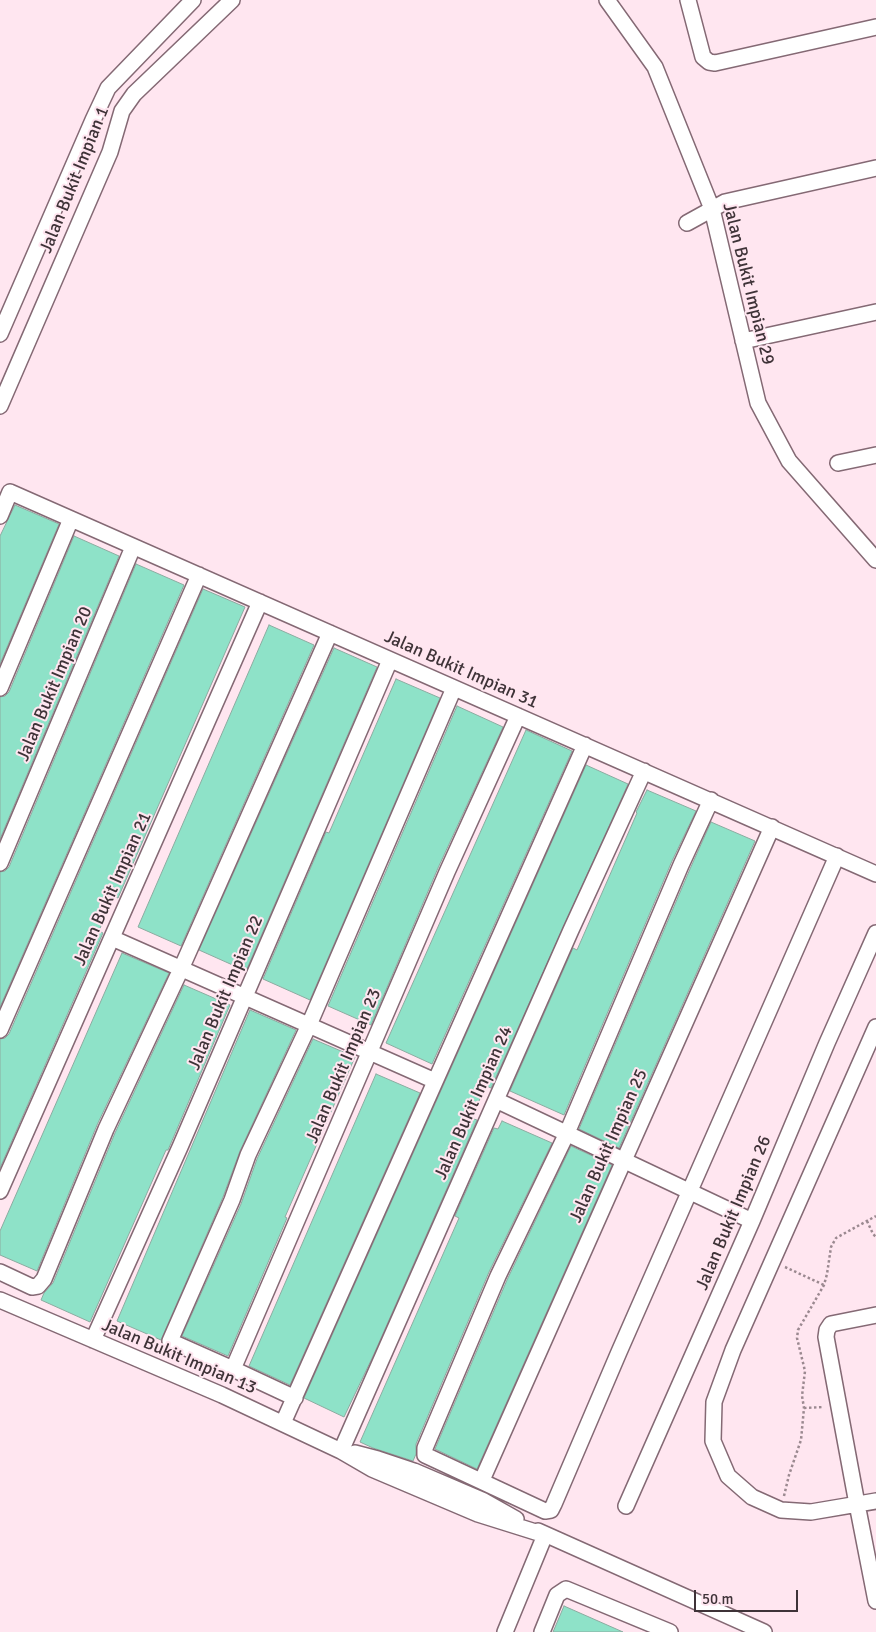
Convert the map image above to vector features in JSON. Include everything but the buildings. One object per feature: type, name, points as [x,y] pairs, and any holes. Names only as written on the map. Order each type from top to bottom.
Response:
[{"type":"street","name":"Jalan Bukit Impian 1","points":[[0,334],[92,120],[108,88],[193,0]]},
{"type":"street","name":"Jalan Bukit Impian 1","points":[[0,406],[110,152],[122,111],[134,94],[232,0]]},
{"type":"street","name":"Jalan Bukit Impian 29","points":[[607,0],[655,67],[712,209],[758,403],[789,460],[876,560]]},
{"type":"street","points":[[688,0],[703,57],[709,62],[715,63],[876,26]]},
{"type":"street","points":[[687,223],[725,202],[876,168]]},
{"type":"street","points":[[743,341],[876,312]]},
{"type":"street","points":[[838,463],[876,455]]},
{"type":"street","points":[[0,516],[5,491]]},
{"type":"street","name":"Jalan Bukit Impian 31","points":[[5,491],[876,874]]},
{"type":"street","points":[[0,688],[71,519]]},
{"type":"street","name":"Jalan Bukit Impian 20","points":[[0,862],[133,547]]},
{"type":"street","points":[[0,1030],[199,575]]},
{"type":"street","name":"Jalan Bukit Impian 21","points":[[0,1191],[260,602]]},
{"type":"street","points":[[0,1272],[32,1287],[38,1286],[44,1279],[106,1129],[181,969],[330,633]]},
{"type":"street","name":"Jalan Bukit Impian 22","points":[[93,1340],[245,997],[390,660]]},
{"type":"street","points":[[294,1398],[170,1341],[232,1200],[248,1155],[309,1025],[454,688]]},
{"type":"street","name":"Jalan Bukit Impian 23","points":[[233,1369],[447,872],[518,716]]},
{"type":"street","points":[[283,1423],[585,745]]},
{"type":"street","name":"Jalan Bukit Impian 24","points":[[341,1450],[571,930],[644,771]]},
{"type":"street","points":[[711,800],[681,865],[567,1133],[498,1276],[426,1444],[425,1454],[545,1511],[551,1510],[837,856]]},
{"type":"street","name":"Jalan Bukit Impian 25","points":[[482,1480],[772,827]]},
{"type":"street","name":"Jalan Bukit Impian 26","points":[[626,1506],[876,934]]},
{"type":"street","points":[[112,938],[435,1081]]},
{"type":"street","points":[[876,1027],[872,1049],[733,1350],[714,1402],[713,1441],[728,1476],[752,1497],[781,1510],[811,1512],[876,1501]]},
{"type":"street","points":[[496,1100],[752,1221]]},
{"type":"street","name":"Jalan Bukit Impian 13","points":[[0,1300],[283,1423],[341,1450],[372,1469],[478,1514],[545,1535],[764,1632]]},
{"type":"street","points":[[876,1314],[831,1324],[827,1330],[826,1337],[856,1504],[876,1600]]},
{"type":"street","points":[[504,1632],[545,1535]]},
{"type":"street","points":[[542,1632],[557,1596],[566,1589],[670,1632]]},
{"type":"path","points":[[781,1510],[789,1475],[801,1440],[804,1408],[802,1396],[805,1371],[797,1338],[798,1330],[824,1285],[828,1274],[830,1246],[836,1238],[876,1216]]},
{"type":"path","points":[[867,1221],[873,1234],[876,1236]]},
{"type":"path","points":[[772,1262],[824,1285]]},
{"type":"path","points":[[804,1408],[838,1404]]}]
